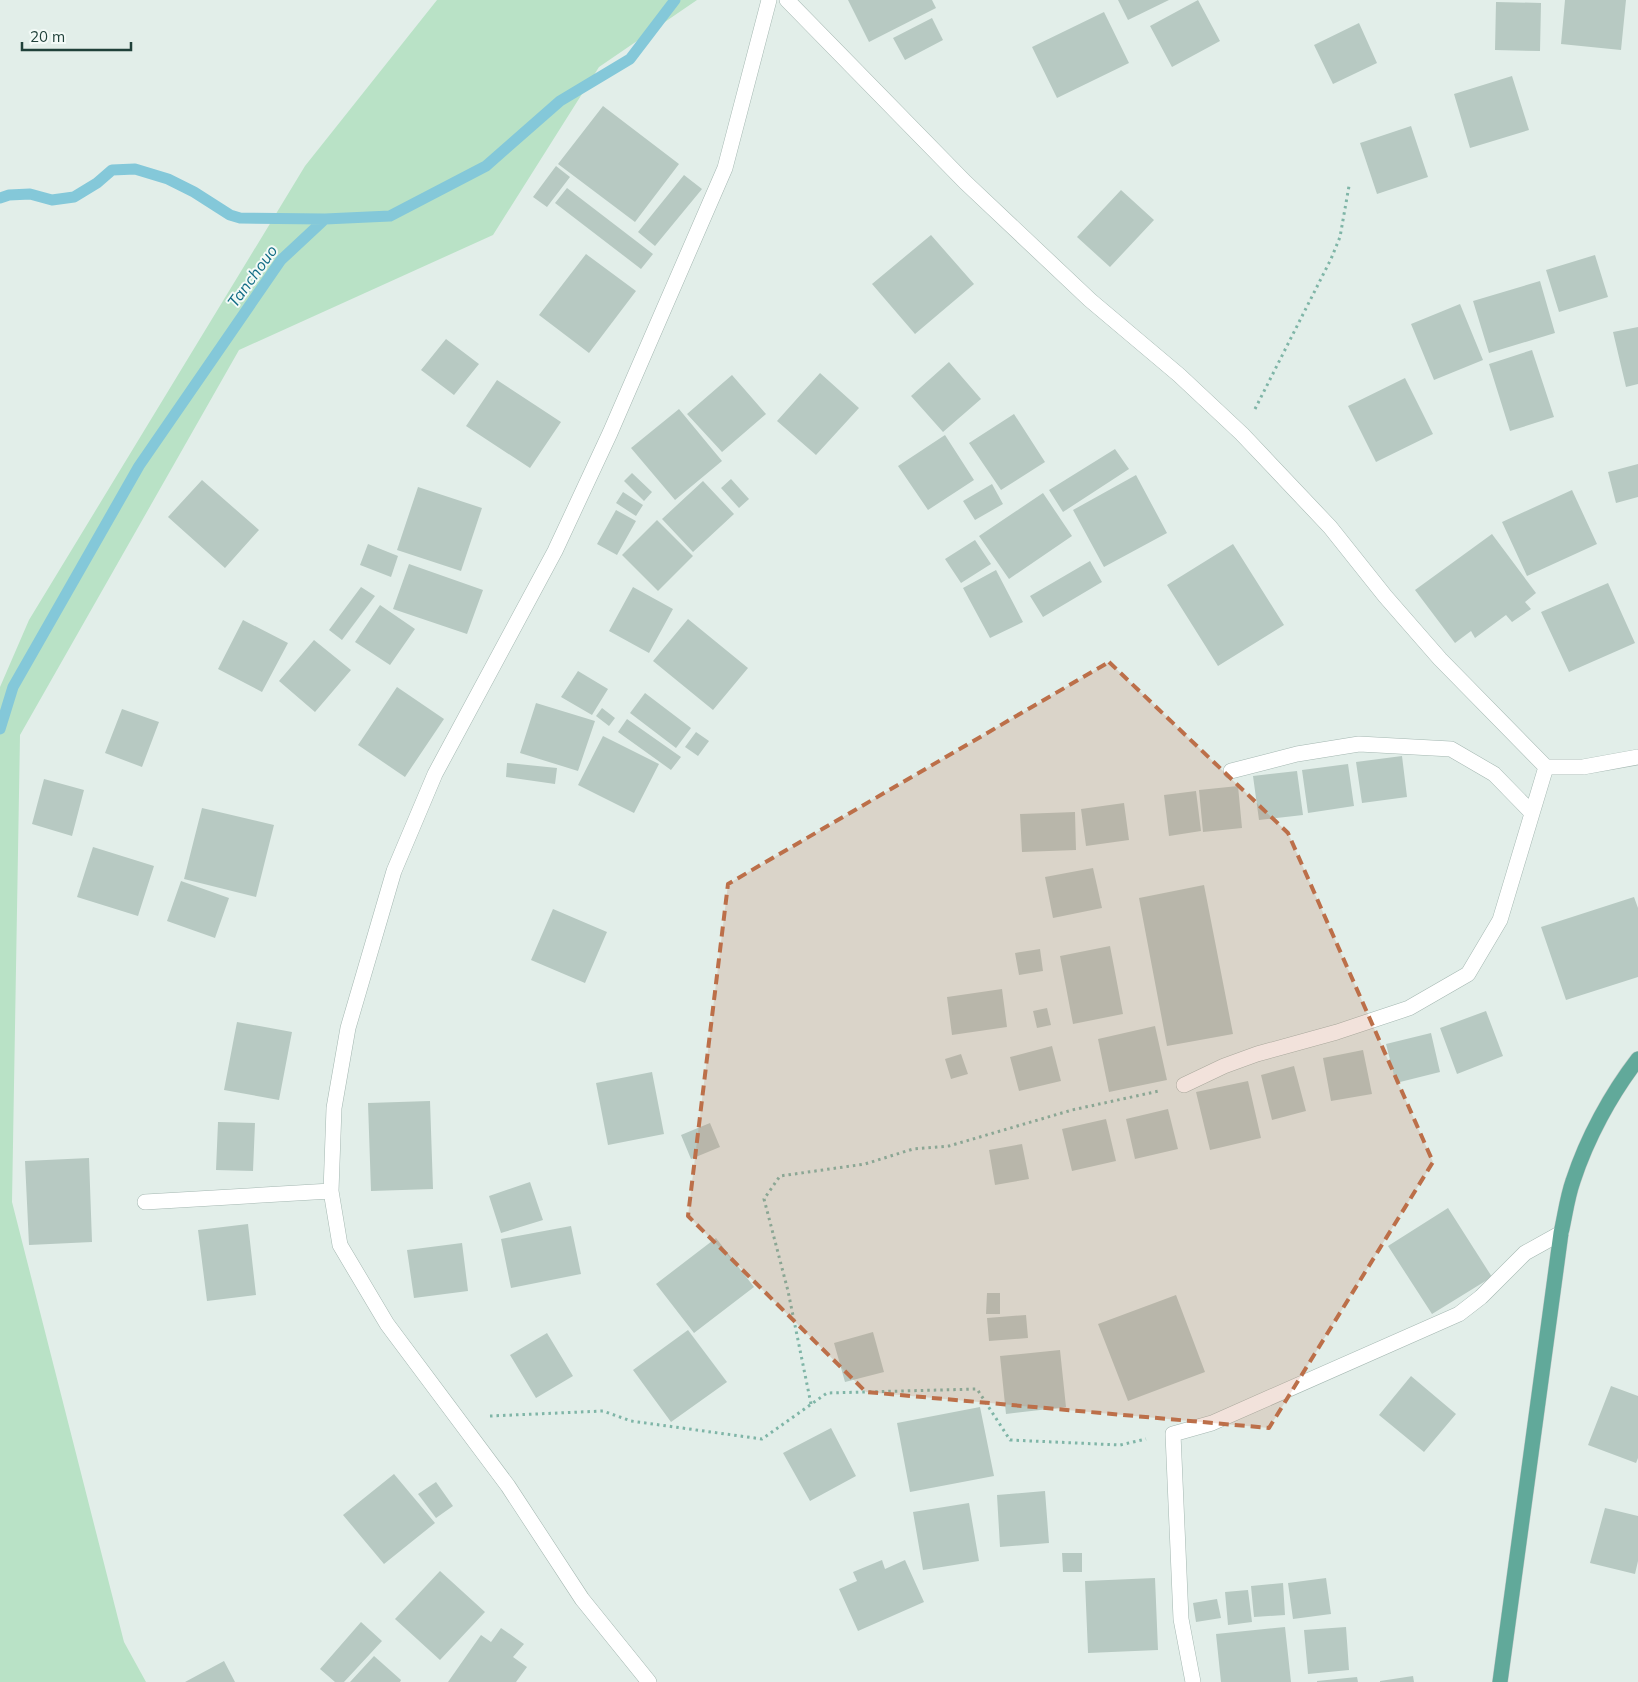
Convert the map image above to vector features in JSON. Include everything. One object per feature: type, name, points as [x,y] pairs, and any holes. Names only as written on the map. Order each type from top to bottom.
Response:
[{"type":"main road","points":[[1500,1682],[1561,1233],[1573,1181],[1592,1135],[1625,1076],[1638,1059]]},
{"type":"street","points":[[648,1682],[582,1599],[508,1486],[387,1324],[340,1245],[331,1192],[334,1108],[348,1028],[394,870],[435,774],[555,552],[610,433],[714,194],[725,168],[769,0]]},
{"type":"street","points":[[787,0],[965,182],[1090,300],[1179,375],[1242,434],[1330,527],[1385,596],[1440,659],[1546,767],[1583,767],[1638,757]]},
{"type":"street","points":[[1231,771],[1297,754],[1359,744],[1451,749],[1494,774],[1531,812]]},
{"type":"street","points":[[1184,1084],[1257,1054],[1337,1032],[1409,1008],[1468,974],[1500,920],[1546,767]]},
{"type":"street","points":[[145,1202],[331,1192]]},
{"type":"street","points":[[1193,1682],[1181,1619],[1174,1502],[1173,1434],[1212,1423],[1459,1314],[1482,1297],[1525,1252],[1561,1233]]},
{"type":"path","points":[[1242,434],[1276,371],[1331,259],[1340,237],[1349,186]]},
{"type":"path","points":[[811,1404],[788,1291],[764,1199],[780,1176],[865,1164],[913,1149],[949,1146],[1072,1110],[1120,1101],[1184,1084]]},
{"type":"path","points":[[456,1418],[603,1412],[631,1421],[762,1439],[827,1393],[977,1389],[1010,1440],[1120,1445],[1173,1434]]},
{"type":"highlighted area","points":[[1109,662],[1288,833],[1433,1162],[1269,1428],[866,1392],[688,1216],[728,884]]},
{"type":"green space","points":[[437,0],[697,0],[599,67],[493,235],[239,350],[20,735],[12,1202],[124,1642],[146,1682],[0,1682],[0,687],[29,620],[305,166]]},
{"type":"building","points":[[848,0],[932,0],[936,8],[869,42]]},
{"type":"building","points":[[1118,0],[1169,0],[1128,20]]},
{"type":"building","points":[[1198,0],[1220,41],[1172,67],[1150,26]]},
{"type":"building","points":[[1565,0],[1626,0],[1621,50],[1561,44]]},
{"type":"building","points":[[1496,2],[1541,3],[1540,51],[1495,50]]},
{"type":"building","points":[[1104,12],[1129,63],[1057,98],[1032,47]]},
{"type":"building","points":[[932,18],[943,40],[905,60],[893,38]]},
{"type":"building","points":[[1359,23],[1377,63],[1333,84],[1314,45]]},
{"type":"building","points":[[1512,76],[1529,130],[1470,148],[1454,94]]},
{"type":"building","points":[[603,106],[679,164],[635,222],[558,164]]},
{"type":"building","points":[[1411,126],[1428,177],[1377,194],[1360,143]]},
{"type":"building","points":[[556,166],[570,177],[547,207],[533,197]]},
{"type":"building","points":[[684,175],[702,189],[655,246],[638,232]]},
{"type":"building","points":[[567,188],[653,254],[641,269],[555,203]]},
{"type":"building","points":[[1121,190],[1154,220],[1110,267],[1077,237]]},
{"type":"building","points":[[931,235],[974,284],[915,334],[872,284]]},
{"type":"building","points":[[586,254],[636,291],[589,353],[539,315]]},
{"type":"building","points":[[1595,255],[1608,297],[1559,312],[1546,270]]},
{"type":"building","points":[[1540,281],[1555,333],[1489,353],[1473,301]]},
{"type":"building","points":[[1460,304],[1483,360],[1434,380],[1411,324]]},
{"type":"building","points":[[1638,327],[1638,384],[1626,387],[1613,332]]},
{"type":"building","points":[[446,339],[479,364],[454,395],[421,370]]},
{"type":"building","points":[[1532,350],[1554,417],[1510,431],[1489,364]]},
{"type":"building","points":[[949,362],[981,399],[943,432],[911,396]]},
{"type":"building","points":[[820,373],[859,408],[816,455],[777,421]]},
{"type":"building","points":[[732,375],[766,414],[722,452],[687,414]]},
{"type":"building","points":[[1405,378],[1433,434],[1376,462],[1348,406]]},
{"type":"building","points":[[497,380],[561,422],[530,468],[466,426]]},
{"type":"building","points":[[679,409],[722,461],[675,500],[631,448]]},
{"type":"building","points":[[1014,414],[1045,462],[1001,490],[969,443]]},
{"type":"building","points":[[945,435],[974,480],[928,510],[898,466]]},
{"type":"building","points":[[1115,449],[1129,469],[1063,512],[1049,490]]},
{"type":"building","points":[[1638,464],[1638,497],[1616,503],[1608,472]]},
{"type":"building","points":[[632,473],[652,492],[644,501],[624,481]]},
{"type":"building","points":[[1136,475],[1167,533],[1104,567],[1073,510]]},
{"type":"building","points":[[731,479],[749,499],[739,508],[721,488]]},
{"type":"building","points":[[202,480],[259,530],[225,568],[168,517]]},
{"type":"building","points":[[703,481],[734,514],[693,552],[662,519]]},
{"type":"building","points":[[992,484],[1003,504],[975,520],[963,501]]},
{"type":"building","points":[[418,487],[482,508],[461,571],[397,550]]},
{"type":"building","points":[[1572,490],[1597,544],[1527,576],[1502,522]]},
{"type":"building","points":[[623,492],[643,505],[636,516],[616,503]]},
{"type":"building","points":[[1043,493],[1072,536],[1009,579],[979,536]]},
{"type":"building","points":[[616,510],[636,521],[617,555],[597,544]]},
{"type":"building","points":[[657,520],[693,556],[658,591],[622,555]]},
{"type":"building","points":[[1492,534],[1536,593],[1525,602],[1531,609],[1512,622],[1506,615],[1475,638],[1471,631],[1455,643],[1415,590]]},
{"type":"building","points":[[975,540],[991,564],[961,583],[945,559]]},
{"type":"building","points":[[368,544],[398,556],[391,577],[360,565]]},
{"type":"building","points":[[1233,544],[1284,625],[1218,666],[1167,585]]},
{"type":"building","points":[[1090,561],[1102,582],[1043,617],[1030,596]]},
{"type":"building","points":[[409,564],[483,590],[467,634],[393,609]]},
{"type":"building","points":[[996,570],[1023,622],[990,638],[963,588]]},
{"type":"building","points":[[1608,583],[1635,643],[1569,672],[1541,612]]},
{"type":"building","points":[[361,587],[375,596],[342,640],[329,630]]},
{"type":"building","points":[[633,587],[673,609],[649,653],[609,631]]},
{"type":"building","points":[[380,605],[415,629],[390,665],[355,642]]},
{"type":"building","points":[[688,619],[748,668],[713,710],[653,661]]},
{"type":"building","points":[[243,620],[288,643],[262,692],[218,669]]},
{"type":"building","points":[[314,640],[351,670],[315,712],[279,681]]},
{"type":"building","points":[[578,671],[608,689],[592,715],[561,697]]},
{"type":"building","points":[[397,687],[444,719],[405,777],[358,745]]},
{"type":"building","points":[[645,693],[691,728],[676,748],[630,713]]},
{"type":"building","points":[[536,703],[595,721],[578,771],[520,753]]},
{"type":"building","points":[[602,708],[615,718],[609,726],[596,716]]},
{"type":"building","points":[[122,709],[159,722],[142,767],[105,753]]},
{"type":"building","points":[[627,719],[681,757],[671,770],[618,732]]},
{"type":"building","points":[[696,732],[709,741],[698,756],[685,747]]},
{"type":"building","points":[[603,736],[659,764],[634,813],[578,785]]},
{"type":"building","points":[[1402,756],[1407,797],[1362,803],[1356,762]]},
{"type":"building","points":[[507,763],[557,768],[555,784],[506,777]]},
{"type":"building","points":[[1348,764],[1354,806],[1308,813],[1302,770]]},
{"type":"building","points":[[1297,771],[1303,815],[1259,820],[1253,776]]},
{"type":"building","points":[[44,779],[84,790],[72,836],[32,824]]},
{"type":"building","points":[[1238,786],[1242,828],[1203,832],[1199,790]]},
{"type":"building","points":[[1196,791],[1201,831],[1169,836],[1164,795]]},
{"type":"building","points":[[1124,803],[1129,840],[1086,846],[1081,809]]},
{"type":"building","points":[[202,808],[274,825],[256,897],[184,879]]},
{"type":"building","points":[[1075,812],[1076,850],[1022,852],[1020,814]]},
{"type":"building","points":[[93,847],[154,866],[138,916],[77,897]]},
{"type":"building","points":[[1093,868],[1102,908],[1053,918],[1045,877]]},
{"type":"building","points":[[181,881],[229,898],[215,938],[167,921]]},
{"type":"building","points":[[1204,885],[1233,1034],[1167,1046],[1139,898]]},
{"type":"building","points":[[1634,897],[1638,908],[1638,977],[1566,1000],[1541,927]]},
{"type":"building","points":[[553,909],[607,932],[585,983],[531,960]]},
{"type":"building","points":[[1110,946],[1123,1014],[1073,1024],[1060,956]]},
{"type":"building","points":[[1040,949],[1043,971],[1019,975],[1015,953]]},
{"type":"building","points":[[1002,989],[1007,1027],[952,1035],[947,997]]},
{"type":"building","points":[[1047,1008],[1051,1025],[1037,1028],[1033,1011]]},
{"type":"building","points":[[1486,1011],[1503,1056],[1457,1074],[1440,1028]]},
{"type":"building","points":[[237,1022],[292,1032],[279,1100],[224,1090]]},
{"type":"building","points":[[1155,1026],[1167,1080],[1109,1092],[1098,1039]]},
{"type":"building","points":[[1431,1033],[1440,1072],[1396,1083],[1386,1044]]},
{"type":"building","points":[[1052,1046],[1061,1081],[1019,1091],[1010,1057]]},
{"type":"building","points":[[1363,1050],[1372,1094],[1331,1101],[1323,1058]]},
{"type":"building","points":[[961,1054],[968,1074],[951,1079],[945,1059]]},
{"type":"building","points":[[1294,1066],[1306,1111],[1272,1120],[1261,1075]]},
{"type":"building","points":[[652,1072],[664,1134],[608,1145],[596,1083]]},
{"type":"building","points":[[1248,1081],[1261,1138],[1210,1150],[1196,1092]]},
{"type":"building","points":[[430,1101],[433,1189],[371,1191],[368,1103]]},
{"type":"building","points":[[1168,1109],[1178,1149],[1135,1159],[1126,1119]]},
{"type":"building","points":[[1106,1119],[1116,1161],[1072,1171],[1062,1129]]},
{"type":"building","points":[[218,1122],[255,1123],[253,1171],[216,1170]]},
{"type":"building","points":[[710,1123],[720,1147],[691,1159],[681,1135]]},
{"type":"building","points":[[1022,1144],[1029,1179],[995,1185],[989,1150]]},
{"type":"building","points":[[89,1158],[92,1242],[29,1245],[25,1161]]},
{"type":"building","points":[[530,1182],[543,1220],[501,1233],[489,1196]]},
{"type":"building","points":[[1448,1208],[1492,1277],[1432,1314],[1388,1246]]},
{"type":"building","points":[[248,1224],[256,1295],[207,1301],[198,1230]]},
{"type":"building","points":[[571,1226],[581,1274],[511,1288],[501,1239]]},
{"type":"building","points":[[716,1238],[754,1287],[694,1333],[656,1284]]},
{"type":"building","points":[[462,1243],[468,1291],[414,1298],[407,1250]]},
{"type":"building","points":[[987,1293],[1000,1293],[1000,1314],[986,1314]]},
{"type":"building","points":[[1176,1295],[1205,1372],[1128,1401],[1098,1324]]},
{"type":"building","points":[[1026,1315],[1028,1338],[989,1341],[987,1318]]},
{"type":"building","points":[[688,1330],[727,1382],[671,1422],[633,1370]]},
{"type":"building","points":[[873,1332],[884,1372],[845,1382],[834,1343]]},
{"type":"building","points":[[547,1333],[573,1376],[536,1398],[510,1355]]},
{"type":"building","points":[[1060,1350],[1066,1407],[1006,1414],[1000,1356]]},
{"type":"building","points":[[1411,1376],[1456,1414],[1424,1452],[1379,1415]]},
{"type":"building","points":[[1611,1386],[1638,1396],[1638,1458],[1636,1463],[1588,1445]]},
{"type":"building","points":[[980,1407],[994,1476],[910,1492],[897,1423]]},
{"type":"building","points":[[831,1428],[856,1476],[810,1501],[783,1453]]},
{"type":"building","points":[[394,1474],[435,1523],[384,1564],[343,1515]]},
{"type":"building","points":[[436,1482],[453,1506],[436,1518],[418,1494]]},
{"type":"building","points":[[1045,1491],[1049,1543],[1000,1547],[997,1495]]},
{"type":"building","points":[[969,1503],[979,1561],[923,1570],[913,1512]]},
{"type":"building","points":[[1605,1508],[1638,1516],[1638,1561],[1635,1574],[1590,1563]]},
{"type":"building","points":[[1062,1553],[1082,1553],[1082,1572],[1063,1572]]},
{"type":"building","points":[[882,1560],[885,1569],[905,1560],[924,1602],[858,1631],[839,1589],[857,1581],[853,1572]]},
{"type":"building","points":[[440,1571],[485,1612],[440,1660],[395,1619]]},
{"type":"building","points":[[1155,1578],[1158,1650],[1088,1653],[1085,1581]]},
{"type":"building","points":[[1326,1578],[1331,1614],[1293,1619],[1288,1583]]},
{"type":"building","points":[[1283,1583],[1285,1615],[1254,1617],[1251,1586]]},
{"type":"building","points":[[1248,1590],[1252,1622],[1228,1625],[1225,1592]]},
{"type":"building","points":[[1217,1599],[1221,1618],[1196,1622],[1193,1603]]},
{"type":"building","points":[[361,1622],[382,1641],[344,1682],[335,1682],[320,1669]]},
{"type":"building","points":[[1285,1627],[1291,1682],[1221,1682],[1216,1634]]},
{"type":"building","points":[[1346,1627],[1349,1670],[1308,1674],[1304,1630]]},
{"type":"building","points":[[501,1628],[524,1644],[513,1657],[527,1667],[516,1682],[448,1682],[481,1635],[491,1642]]},
{"type":"building","points":[[374,1656],[401,1680],[400,1682],[350,1682]]},
{"type":"building","points":[[224,1661],[235,1682],[185,1682]]},
{"type":"building","points":[[1413,1676],[1414,1682],[1380,1682],[1380,1681]]},
{"type":"building","points":[[1357,1677],[1358,1682],[1317,1682],[1317,1681]]},
{"type":"waterway","name":"Tanchouo","points":[[0,729],[13,687],[139,466],[281,260],[325,219],[390,216],[486,166],[560,101],[630,59],[675,0]]},
{"type":"waterway","points":[[0,198],[9,195],[30,194],[52,200],[74,197],[97,183],[112,170],[135,169],[168,179],[194,192],[230,215],[240,218],[325,219]]}]
